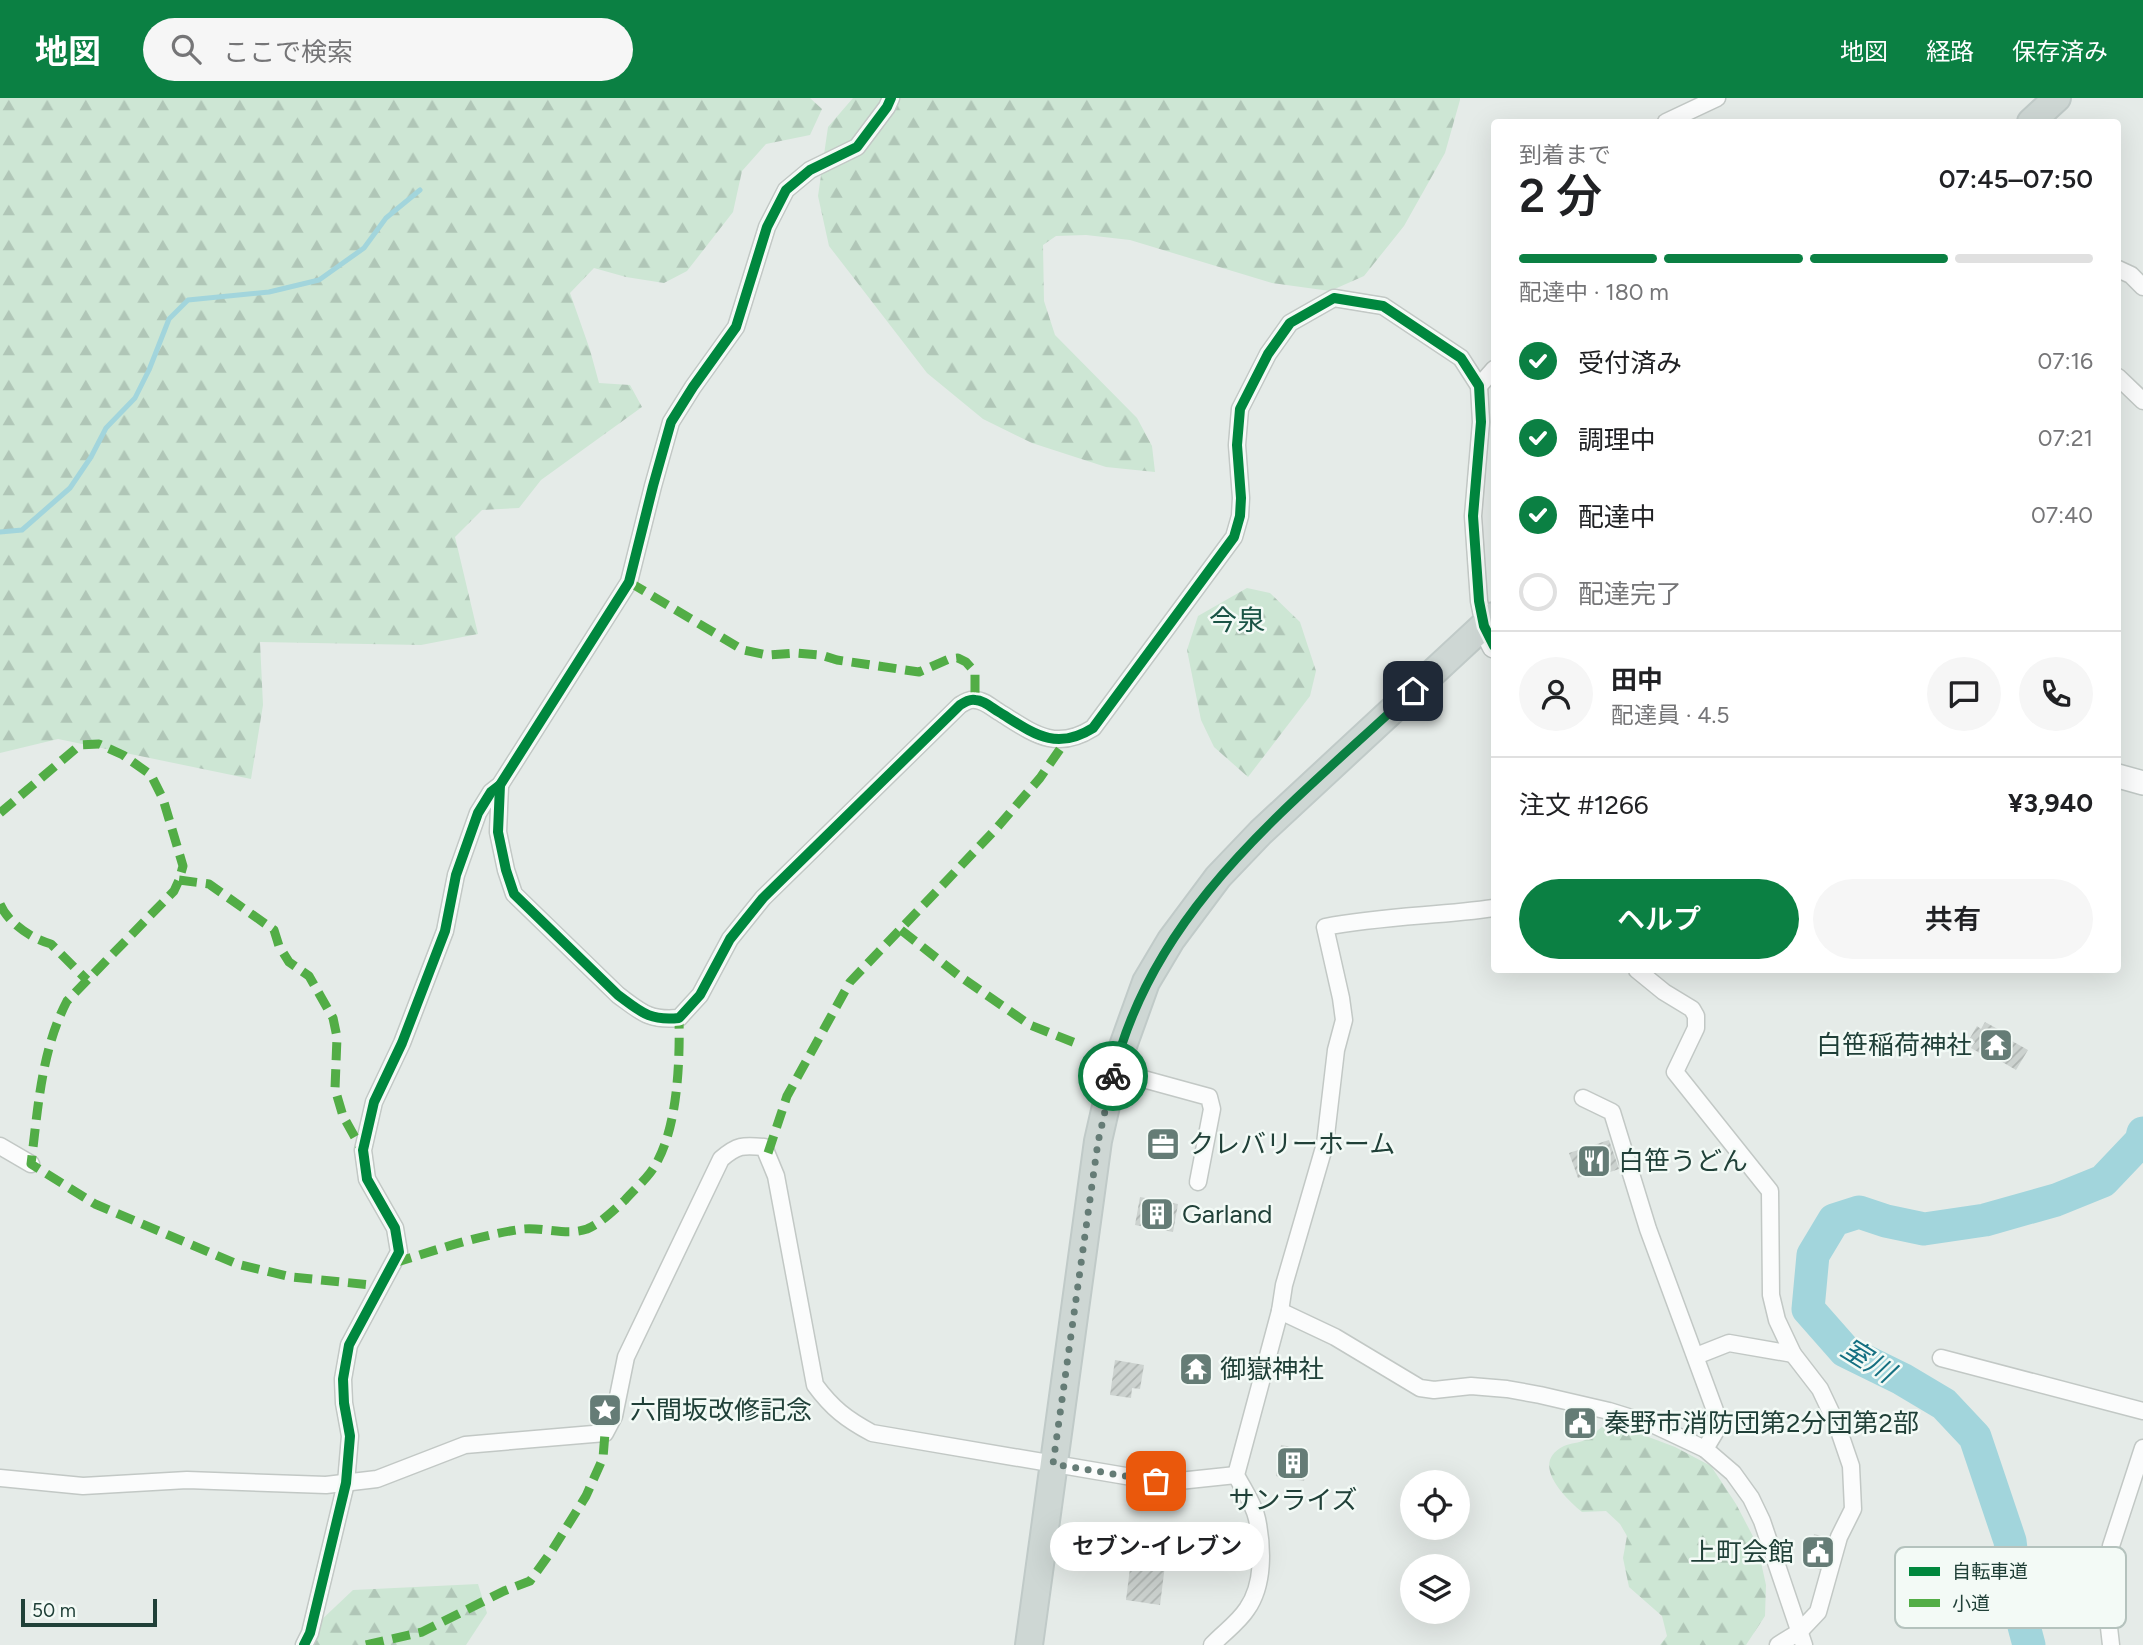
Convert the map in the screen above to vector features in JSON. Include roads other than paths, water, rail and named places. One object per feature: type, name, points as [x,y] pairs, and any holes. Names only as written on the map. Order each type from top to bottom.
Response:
[{"type":"main road","points":[[2034,119],[2057,98]]},
{"type":"main road","points":[[1029,1645],[1098,1142],[1114,1071],[1146,982],[1171,940],[1218,877],[1261,832],[1491,629]]},
{"type":"street","points":[[304,1645],[310,1633],[346,1483],[350,1436],[343,1379],[349,1345],[399,1252],[395,1228],[367,1180],[362,1150],[374,1102],[402,1043],[445,931],[456,875],[478,813],[491,792],[500,785],[629,582],[671,422],[736,327],[767,227],[786,190],[810,170],[857,147],[891,98]]},
{"type":"street","points":[[1672,119],[1717,98]]},
{"type":"street","points":[[1692,109],[1700,119]]},
{"type":"street","points":[[2121,270],[2131,275],[2143,287]]},
{"type":"street","points":[[500,785],[498,832],[514,894],[618,995],[659,1020],[679,1018],[700,995],[730,939],[763,898],[960,705],[968,700],[982,701],[1036,736],[1077,738],[1093,728],[1234,537],[1240,516],[1241,498],[1237,445],[1240,408],[1268,354],[1290,323],[1334,298],[1383,306],[1461,358],[1479,386],[1480,422],[1473,516],[1479,601],[1491,629]]},
{"type":"street","points":[[1479,386],[1491,372]]},
{"type":"street","points":[[2121,380],[2143,401]]},
{"type":"street","points":[[2121,777],[2143,783]]},
{"type":"street","points":[[1213,1645],[1246,1611],[1254,1597],[1259,1576],[1260,1553],[1256,1517],[1236,1475],[1280,1311],[1284,1285],[1325,1144],[1336,1050],[1344,1020],[1342,998],[1325,927],[1357,921],[1491,908]]},
{"type":"street","points":[[1641,973],[1664,992],[1692,1009],[1696,1016],[1696,1028],[1675,1072],[1770,1191],[1772,1295],[1777,1320],[1793,1354],[1820,1389],[1837,1425],[1851,1466],[1853,1509],[1839,1537],[1818,1612],[1802,1639]]},
{"type":"street","points":[[1114,1071],[1209,1097],[1212,1109],[1198,1182]]},
{"type":"street","points":[[1583,1098],[1612,1112],[1648,1228],[1720,1424],[1705,1449]]},
{"type":"street","points":[[0,1146],[30,1164]]},
{"type":"street","points":[[0,1478],[83,1486],[187,1480],[326,1485],[377,1479],[465,1445],[605,1433],[614,1416],[626,1357],[721,1159],[733,1148],[747,1146],[764,1147],[776,1176],[815,1385],[829,1404],[848,1420],[872,1433],[1156,1481],[1236,1475]]},
{"type":"street","points":[[1280,1311],[1335,1337],[1420,1388],[1434,1390],[1471,1386],[1540,1395],[1654,1425],[1705,1449],[1733,1473],[1751,1498],[1762,1521],[1802,1639]]},
{"type":"street","points":[[1696,1356],[1729,1343],[1793,1354]]},
{"type":"street","points":[[1941,1358],[2143,1411]]},
{"type":"street","points":[[2111,1547],[2143,1448]]},
{"type":"street","points":[[1778,1645],[1783,1640],[1802,1639]]},
{"type":"waterway","points":[[0,532],[22,530],[70,488],[106,428],[135,398],[169,319],[188,300],[269,292],[319,280],[364,248],[386,218],[420,190]]},
{"type":"waterway","name":"室川","points":[[2011,1547],[1975,1437],[1944,1404],[1902,1379],[1845,1351],[1808,1309],[1813,1255],[1834,1220],[1859,1212],[1924,1229],[1985,1220],[2056,1200],[2103,1181],[2141,1141],[2143,1133]]},
{"type":"waterway","name":"室川","points":[[2024,1628],[2029,1645]]},
{"type":"place","name":"白笹稲荷神社","points":[[1996,1045]]},
{"type":"place","name":"クレバリーホーム","points":[[1163,1144]]},
{"type":"place","name":"白笹うどん","points":[[1594,1161]]},
{"type":"place","name":"Garland","points":[[1157,1214]]},
{"type":"place","name":"御嶽神社","points":[[1196,1369]]},
{"type":"place","name":"六間坂改修記念","points":[[605,1410]]},
{"type":"place","name":"秦野市消防団第2分団第2部","points":[[1580,1423]]},
{"type":"place","name":"サンライズ","points":[[1293,1463]]},
{"type":"place","name":"セブン-イレブン","points":[[1156,1481]]},
{"type":"place","name":"上町会館","points":[[1818,1552]]},
{"type":"district","name":"今泉","points":[[1237,620]]}]
